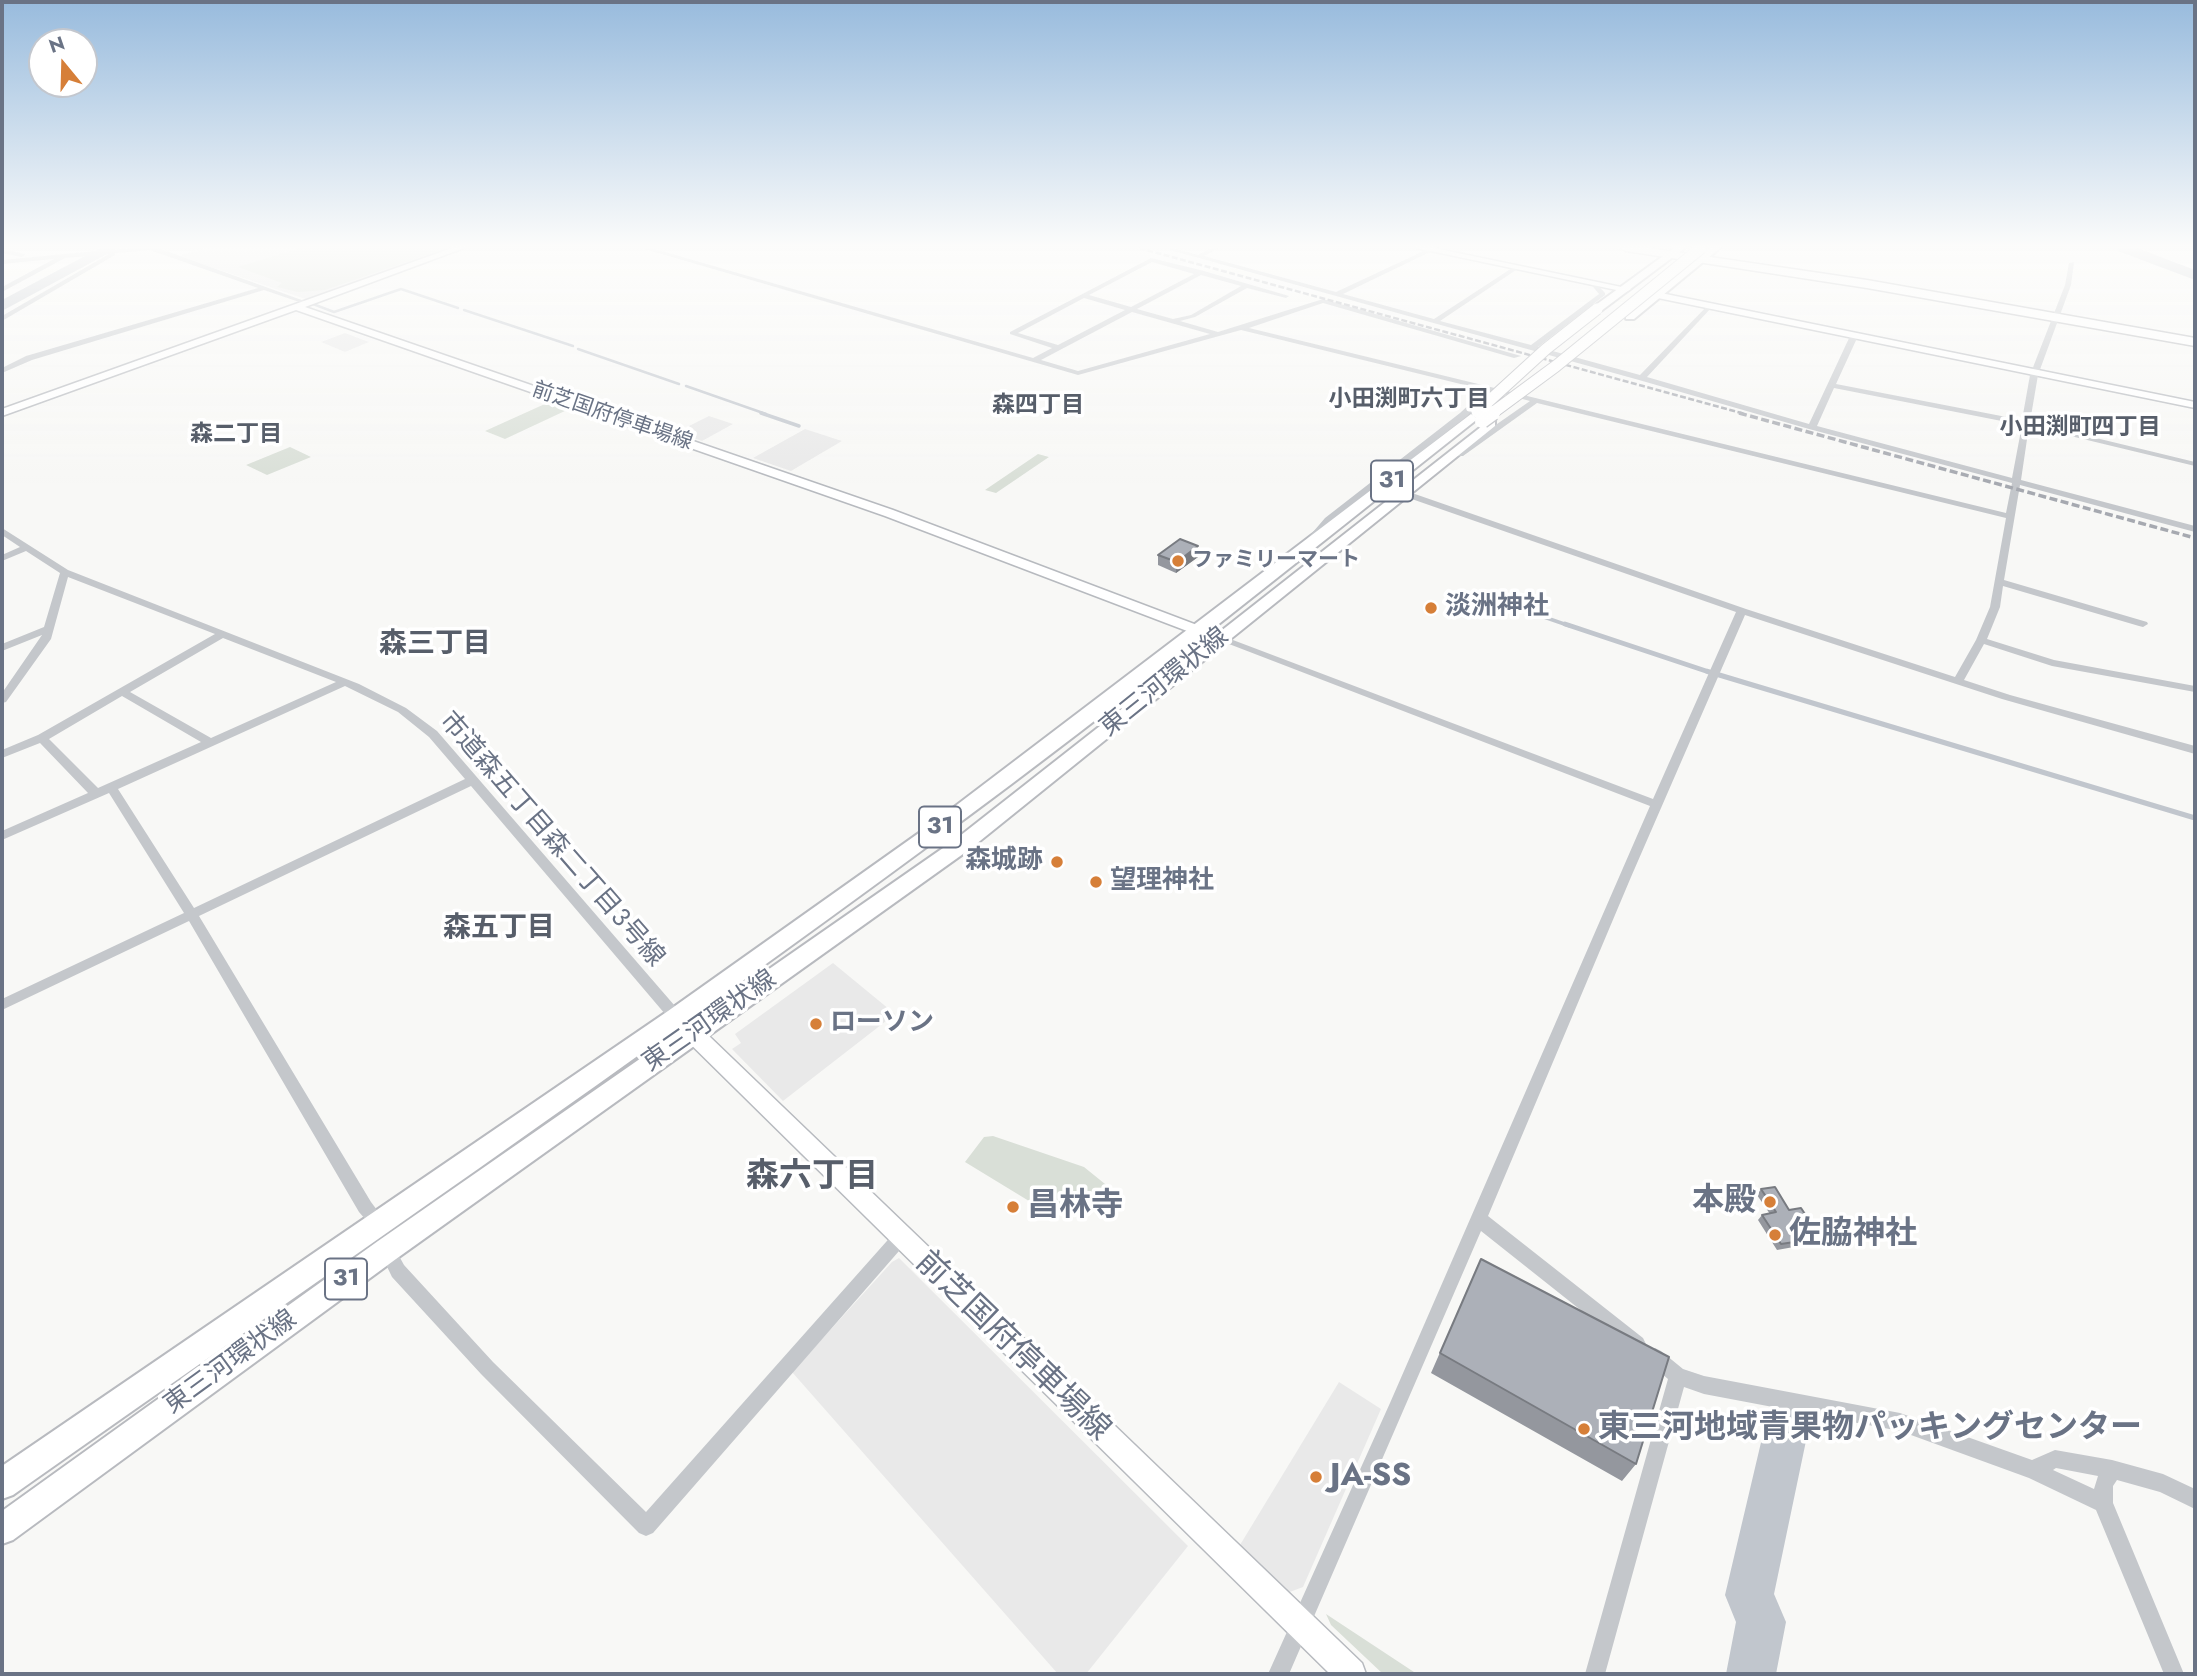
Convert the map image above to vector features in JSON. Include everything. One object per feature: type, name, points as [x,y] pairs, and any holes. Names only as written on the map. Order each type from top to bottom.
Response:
[{"type":"highway","points":[[2116,326],[2195,340]]},
{"type":"main road","points":[[2,413],[243,326]]},
{"type":"main road","name":"前芝国府停車場線","points":[[362,326],[889,513],[1221,639]]},
{"type":"main road","name":"東三河環状線","points":[[2,1484],[378,1222],[963,844],[1334,546],[1406,494],[1481,421],[1546,349],[1575,326]]},
{"type":"main road","name":"東三河環状線","points":[[1384,488],[1430,458],[1607,326]]},
{"type":"main road","name":"東三河環状線","points":[[2,1529],[387,1250],[685,1025],[1310,542],[1481,421],[1579,358],[1619,326]]},
{"type":"main road","points":[[1807,326],[2035,370],[2195,405]]},
{"type":"main road","name":"東三河環状線","points":[[1406,494],[1430,458]]},
{"type":"main road","name":"前芝国府停車場線","points":[[685,1025],[900,1238],[1351,1674]]},
{"type":"street","points":[[2,371],[29,358],[136,326]]},
{"type":"street","points":[[917,326],[1078,373],[1246,326]]},
{"type":"street","points":[[1025,326],[1012,333],[1059,348]]},
{"type":"street","points":[[1035,360],[1100,326]]},
{"type":"street","points":[[1191,326],[1217,334]]},
{"type":"street","points":[[1412,326],[1517,356]]},
{"type":"street","points":[[1449,326],[2195,529]]},
{"type":"street","points":[[1531,349],[1561,326]]},
{"type":"street","points":[[1642,379],[1691,326]]},
{"type":"street","points":[[1958,681],[1981,640],[1995,607],[2035,370],[2054,326]]},
{"type":"street","points":[[1241,328],[1491,388],[1792,466],[2010,516]]},
{"type":"street","points":[[1812,427],[1854,336]]},
{"type":"street","points":[[1831,385],[2026,423],[2195,464]]},
{"type":"street","points":[[1310,542],[1328,520],[1463,415],[1491,388]]},
{"type":"street","points":[[1406,494],[1536,400]]},
{"type":"street","points":[[1406,494],[1742,611],[2006,697],[2195,750]]},
{"type":"street","name":"市道森五丁目森二丁目３号線","points":[[2,531],[65,572],[345,682],[386,701],[415,719],[433,734],[685,1025]]},
{"type":"street","points":[[2,558],[25,548]]},
{"type":"street","points":[[2,700],[38,653],[50,628],[65,572]]},
{"type":"street","points":[[2000,582],[2143,624]]},
{"type":"street","points":[[1278,1674],[1479,1219],[1655,804],[1742,611]]},
{"type":"street","points":[[2,648],[50,628]]},
{"type":"street","points":[[2,754],[42,738],[221,635]]},
{"type":"street","points":[[1221,639],[1655,804]]},
{"type":"street","points":[[1981,640],[2052,663],[2195,689]]},
{"type":"street","points":[[2,836],[345,682]]},
{"type":"street","points":[[123,692],[211,743]]},
{"type":"street","points":[[42,738],[96,794]]},
{"type":"street","points":[[2,1005],[471,781]]},
{"type":"street","points":[[111,787],[192,915],[365,1207],[378,1222]]},
{"type":"street","points":[[1479,1219],[1678,1376],[1704,1385],[1900,1422],[2033,1471],[2103,1503]]},
{"type":"street","points":[[387,1250],[398,1271],[487,1368],[646,1526],[900,1238]]},
{"type":"street","points":[[1595,1674],[1678,1376]]},
{"type":"street","points":[[2033,1471],[2055,1458],[2112,1469],[2163,1483],[2195,1499]]},
{"type":"street","points":[[2112,1469],[2104,1485],[2103,1503],[2174,1674]]},
{"type":"shaded area","points":[[345,333],[369,342],[345,352],[321,342]]},
{"type":"shaded area","points":[[547,403],[567,410],[505,439],[485,431]]},
{"type":"shaded area","points":[[709,416],[733,424],[702,441],[677,432]]},
{"type":"shaded area","points":[[805,429],[842,441],[791,471],[753,458]]},
{"type":"shaded area","points":[[290,447],[311,457],[267,475],[246,465]]},
{"type":"shaded area","points":[[1038,454],[1049,457],[996,493],[985,490]]},
{"type":"shaded area","name":"ローソン","points":[[833,963],[895,1014],[783,1101],[732,1049],[741,1043],[735,1034]]},
{"type":"shaded area","points":[[993,1136],[1084,1167],[1110,1188],[1081,1217],[1036,1191],[1029,1201],[965,1162],[984,1137]]},
{"type":"shaded area","points":[[899,1258],[1188,1546],[1086,1674],[1058,1674],[792,1372],[892,1262]]},
{"type":"shaded area","name":"JA-SS","points":[[1339,1382],[1381,1409],[1303,1587],[1287,1593],[1240,1545]]},
{"type":"shaded area","points":[[1326,1614],[1417,1674],[1383,1674],[1331,1625]]},
{"type":"building","points":[[1180,539],[1198,546],[1177,562],[1158,555]]},
{"type":"building","points":[[1775,1187],[1789,1210],[1801,1208],[1821,1238],[1781,1244],[1762,1215],[1776,1212],[1761,1189]]},
{"type":"building","name":"東三河地域青果物パッキングセンター","points":[[1481,1259],[1669,1357],[1636,1464],[1440,1353]]},
{"type":"waterway","points":[[513,326],[573,346]]},
{"type":"waterway","points":[[578,349],[679,384]]},
{"type":"waterway","points":[[686,386],[766,414]]},
{"type":"waterway","points":[[761,413],[799,426]]},
{"type":"waterway","points":[[1518,608],[1570,626]]},
{"type":"waterway","points":[[1565,624],[1706,671],[2195,818]]},
{"type":"waterway","points":[[1751,1674],[1761,1622],[1749,1595],[1789,1417]]},
{"type":"railway","points":[[1425,326],[1745,414]]},
{"type":"railway","points":[[1739,413],[2195,538]]},
{"type":"place","name":"ファミリーマート","points":[[1178,561]]},
{"type":"place","name":"淡洲神社","points":[[1431,608]]},
{"type":"place","name":"森城跡","points":[[1057,862]]},
{"type":"place","name":"望理神社","points":[[1096,882]]},
{"type":"place","name":"ローソン","points":[[816,1024]]},
{"type":"place","name":"本殿","points":[[1770,1202]]},
{"type":"place","name":"昌林寺","points":[[1013,1207]]},
{"type":"place","name":"佐脇神社","points":[[1775,1235]]},
{"type":"place","name":"東三河地域青果物パッキングセンター","points":[[1584,1429]]},
{"type":"place","name":"JA-SS","points":[[1316,1477]]},
{"type":"district","name":"小田渕町六丁目","points":[[1409,400]]},
{"type":"district","name":"森四丁目","points":[[1038,406]]},
{"type":"district","name":"小田渕町四丁目","points":[[2080,428]]},
{"type":"district","name":"森二丁目","points":[[236,435]]},
{"type":"district","name":"森三丁目","points":[[435,645]]},
{"type":"district","name":"森五丁目","points":[[499,929]]},
{"type":"district","name":"森六丁目","points":[[812,1178]]}]
